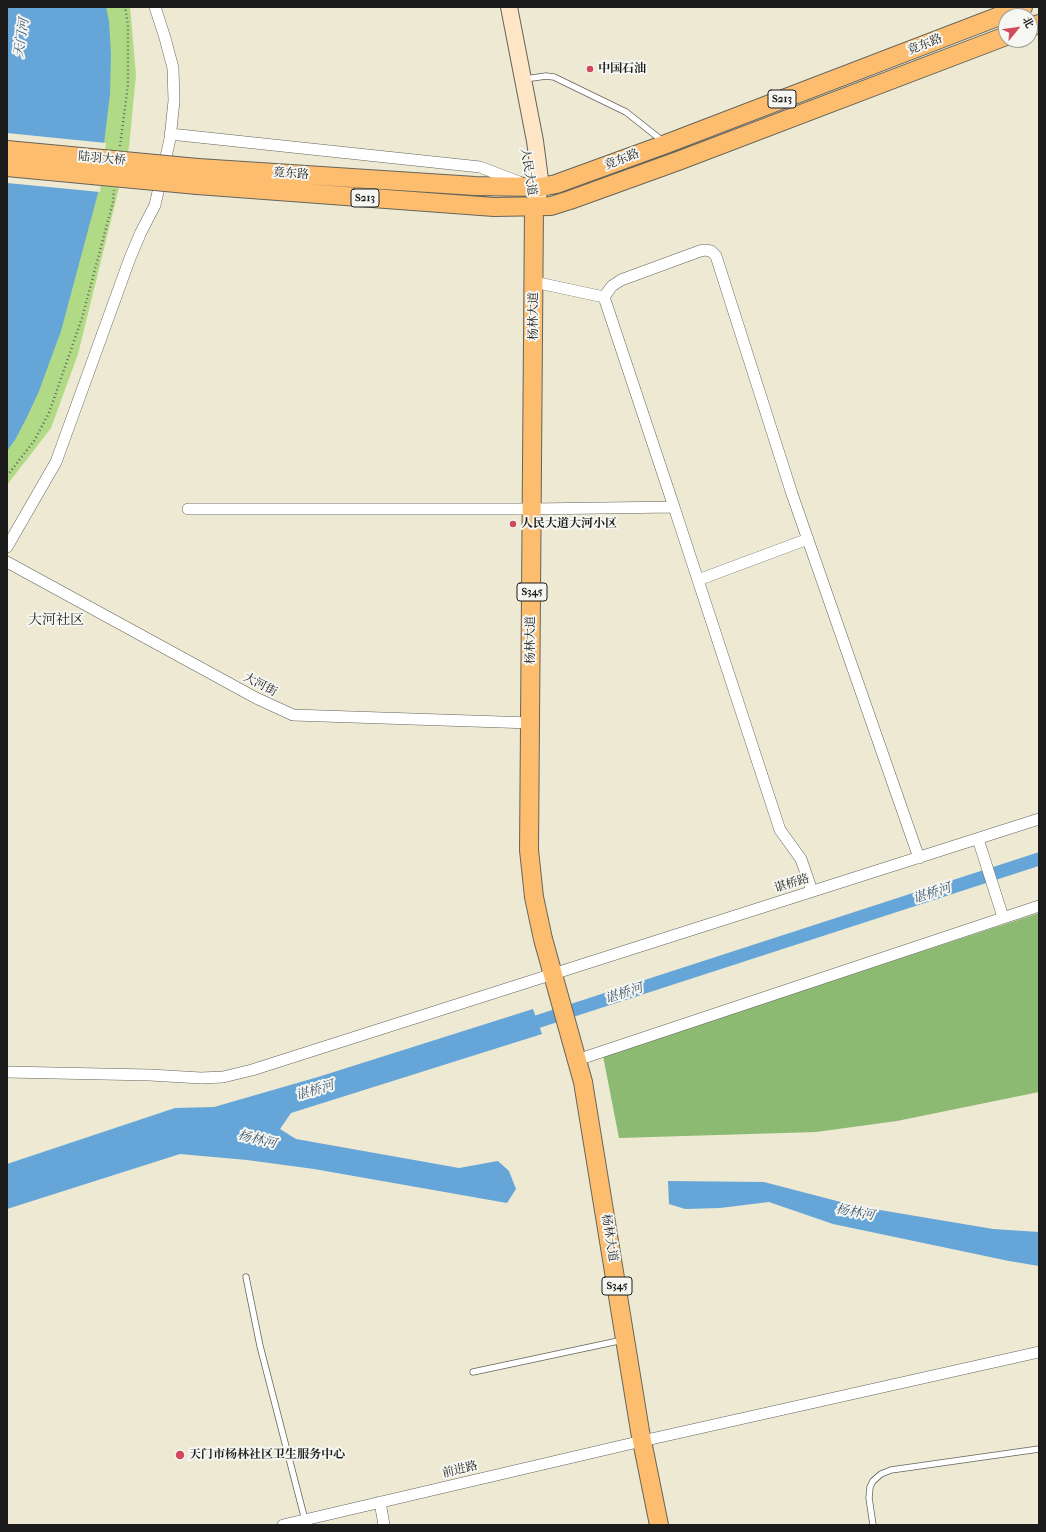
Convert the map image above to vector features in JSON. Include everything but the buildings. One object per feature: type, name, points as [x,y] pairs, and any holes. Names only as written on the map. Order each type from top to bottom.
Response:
[{"type":"main road","name":"人民大道","points":[[498,7],[522,132],[536,187]]},
{"type":"main road","name":"人民大道","points":[[509,7],[535,141],[536,187],[534,207]]},
{"type":"main road","name":"竟东路","points":[[197,176],[475,186],[536,187],[556,184],[666,144],[1023,7]]},
{"type":"main road","name":"竟东路","points":[[197,176],[480,206],[551,206],[693,155],[998,39]]},
{"type":"main road","name":"陆羽大桥","points":[[7,150],[197,176]]},
{"type":"main road","name":"陆羽大桥","points":[[7,167],[197,176]]},
{"type":"main road","name":"杨林大道","points":[[534,207],[531,723],[528,801],[529,850],[534,897],[543,939],[553,974]]},
{"type":"main road","name":"S345","points":[[553,974],[576,1053]]},
{"type":"main road","name":"杨林大道","points":[[576,1053],[589,1112],[642,1441],[658,1525]]},
{"type":"street","points":[[7,547],[56,462],[140,232],[155,205],[170,134],[174,101],[172,68],[165,38],[155,7]]},
{"type":"street","points":[[170,134],[480,167],[536,187]]},
{"type":"street","points":[[604,297],[612,286],[621,280],[705,250],[712,252],[716,256],[808,539],[919,858]]},
{"type":"street","points":[[534,282],[604,297]]},
{"type":"street","points":[[604,297],[780,830],[801,859],[812,891]]},
{"type":"street","points":[[188,509],[532,509],[674,507]]},
{"type":"street","points":[[698,580],[808,539]]},
{"type":"street","name":"大河街","points":[[7,562],[256,698],[293,715],[531,723]]},
{"type":"street","name":"谌桥路","points":[[7,1072],[150,1075],[201,1078],[223,1077],[252,1070],[1039,819]]},
{"type":"street","points":[[978,839],[1003,918]]},
{"type":"street","points":[[576,1053],[1039,906]]},
{"type":"street","name":"前进路","points":[[283,1525],[642,1441],[1039,1352]]},
{"type":"street","points":[[380,1502],[384,1525]]},
{"type":"lane","points":[[523,80],[546,76],[554,77],[626,112],[666,144]]},
{"type":"lane","points":[[246,1277],[260,1346],[305,1520]]},
{"type":"lane","points":[[472,1372],[626,1340]]},
{"type":"lane","points":[[873,1525],[869,1498],[870,1487],[873,1481],[881,1474],[892,1470],[1039,1449]]},
{"type":"path","points":[[120,147],[128,84],[128,25],[125,7]]},
{"type":"path","points":[[7,476],[34,441],[49,413],[82,318],[112,202],[114,186]]},
{"type":"green space","points":[[7,7],[130,7],[136,75],[129,147],[78,354],[51,428],[7,485]]},
{"type":"green space","points":[[1039,913],[1039,1092],[897,1121],[816,1132],[619,1138],[603,1056]]},
{"type":"water","name":"天门河","points":[[7,7],[106,7],[109,21],[111,54],[110,94],[98,193],[61,331],[39,391],[15,440],[7,451]]},
{"type":"water","name":"杨林河","points":[[533,1009],[542,1034],[291,1113],[280,1129],[296,1139],[459,1168],[498,1161],[509,1171],[516,1189],[507,1203],[314,1169],[247,1160],[180,1154],[7,1209],[7,1164],[175,1108],[214,1107],[318,1077]]},
{"type":"water","name":"杨林河","points":[[668,1181],[764,1182],[856,1206],[993,1229],[1039,1232],[1039,1266],[833,1224],[769,1202],[720,1208],[685,1209],[669,1204]]},
{"type":"pier","points":[[7,133],[106,143],[100,192],[7,183]]},
{"type":"waterway","name":"谌桥河","points":[[521,1027],[1039,859]]},
{"type":"place","name":"中国石油","points":[[590,69]]},
{"type":"place","name":"人民大道大河小区","points":[[513,524]]},
{"type":"place","name":"天门市杨林社区卫生服务中心","points":[[180,1455]]},
{"type":"district","name":"大河社区","points":[[56,621]]}]
